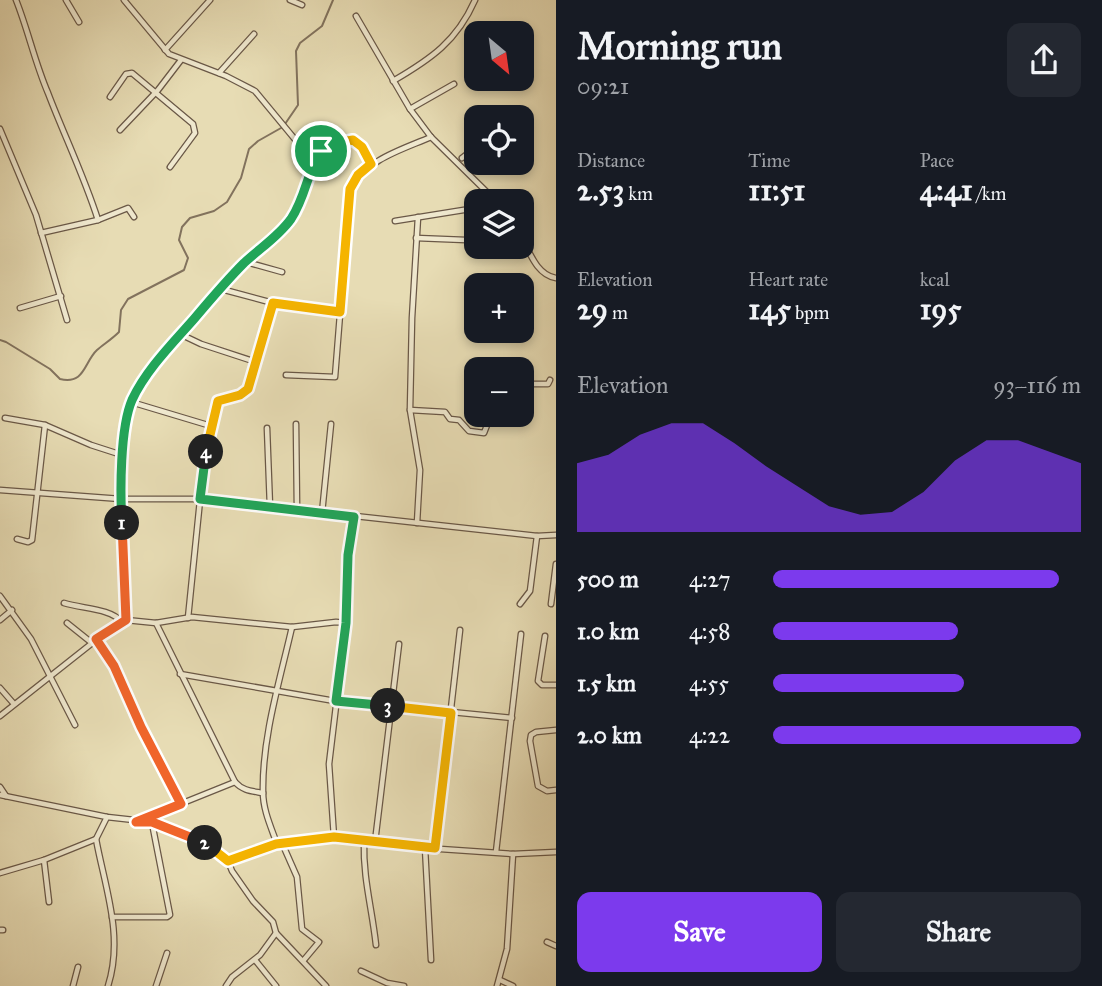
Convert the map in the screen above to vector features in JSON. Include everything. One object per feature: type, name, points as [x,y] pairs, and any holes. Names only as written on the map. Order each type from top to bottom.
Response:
[{"type":"street","points":[[16,0],[46,90],[88,188],[98,220]]},
{"type":"street","points":[[66,0],[79,22]]},
{"type":"street","points":[[124,0],[165,50],[181,60],[219,73],[255,91],[298,143],[321,151]]},
{"type":"street","points":[[165,50],[210,0]]},
{"type":"street","points":[[290,0],[302,5]]},
{"type":"street","points":[[393,81],[438,53],[457,32],[475,0]]},
{"type":"street","points":[[356,16],[410,109],[431,137],[484,189]]},
{"type":"street","points":[[219,73],[254,34]]},
{"type":"street","points":[[120,130],[181,60]]},
{"type":"street","points":[[110,97],[129,72],[193,124],[195,133],[170,167]]},
{"type":"street","points":[[410,109],[454,84]]},
{"type":"street","points":[[0,129],[41,233],[67,320]]},
{"type":"street","points":[[286,375],[335,377],[350,189],[358,175],[371,164],[431,137]]},
{"type":"street","points":[[124,621],[122,456],[131,402],[180,334],[220,288],[274,238],[290,219],[303,198],[316,157],[321,151],[336,143],[353,140],[362,147],[371,164]]},
{"type":"street","points":[[41,233],[98,220],[128,208],[134,217]]},
{"type":"street","points":[[395,221],[464,210]]},
{"type":"street","points":[[417,523],[420,470],[410,410],[418,217]]},
{"type":"street","points":[[416,238],[464,240]]},
{"type":"street","points":[[533,259],[540,271],[556,278]]},
{"type":"street","points":[[245,262],[282,272]]},
{"type":"street","points":[[220,288],[273,303],[340,312]]},
{"type":"street","points":[[20,308],[61,296]]},
{"type":"street","points":[[188,618],[200,499],[211,426],[218,401],[240,395],[248,389],[273,303]]},
{"type":"street","points":[[180,334],[201,344],[256,362]]},
{"type":"street","points":[[534,384],[548,384],[550,380]]},
{"type":"street","points":[[131,402],[211,426]]},
{"type":"street","points":[[410,410],[445,412],[450,419],[459,420],[464,426]]},
{"type":"street","points":[[5,418],[45,425],[122,456]]},
{"type":"street","points":[[296,424],[297,511]]},
{"type":"street","points":[[322,514],[331,424]]},
{"type":"street","points":[[17,539],[28,542],[32,540],[45,425]]},
{"type":"street","points":[[465,427],[469,431],[484,433],[486,427]]},
{"type":"street","points":[[267,428],[270,508]]},
{"type":"street","points":[[0,490],[121,499],[200,499],[537,536],[556,535]]},
{"type":"street","points":[[334,837],[329,764],[346,623],[345,580],[354,517]]},
{"type":"street","points":[[520,604],[530,591],[537,536]]},
{"type":"street","points":[[551,604],[556,564]]},
{"type":"street","points":[[0,596],[12,610],[51,676],[75,725]]},
{"type":"street","points":[[64,603],[85,610],[104,611],[124,621],[156,623],[188,618],[292,627],[346,623]]},
{"type":"street","points":[[0,620],[12,610]]},
{"type":"street","points":[[0,716],[94,641],[124,621]]},
{"type":"street","points":[[67,623],[94,641],[114,666],[141,727],[181,804]]},
{"type":"street","points":[[156,623],[235,782],[247,791],[263,793]]},
{"type":"street","points":[[292,627],[265,757],[263,793],[265,807],[279,844],[297,877],[302,929],[319,942],[303,961]]},
{"type":"street","points":[[435,848],[460,629]]},
{"type":"street","points":[[496,852],[521,634]]},
{"type":"street","points":[[545,636],[538,681],[542,685],[556,685]]},
{"type":"street","points":[[375,842],[399,644]]},
{"type":"street","points":[[180,674],[277,693],[336,701],[512,718]]},
{"type":"street","points":[[0,688],[14,704]]},
{"type":"street","points":[[556,730],[536,732],[531,735],[530,741],[538,786],[547,791],[556,790]]},
{"type":"street","points":[[136,822],[235,782]]},
{"type":"street","points":[[0,787],[7,797]]},
{"type":"street","points":[[0,795],[107,817],[152,822],[205,843],[228,861],[253,901],[273,922],[276,933],[326,986]]},
{"type":"street","points":[[107,817],[96,839],[116,949],[108,986]]},
{"type":"street","points":[[112,917],[170,915],[152,822]]},
{"type":"street","points":[[228,861],[279,844],[334,837],[425,848],[513,854],[556,852]]},
{"type":"street","points":[[0,873],[44,860],[96,839]]},
{"type":"street","points":[[364,841],[364,883],[369,897],[376,945]]},
{"type":"street","points":[[425,848],[431,960]]},
{"type":"street","points":[[497,986],[510,921],[513,854]]},
{"type":"street","points":[[44,860],[49,902]]},
{"type":"street","points":[[226,986],[232,977],[256,960],[276,933]]},
{"type":"street","points":[[547,942],[556,946]]},
{"type":"street","points":[[156,986],[167,953]]},
{"type":"street","points":[[256,960],[276,986]]},
{"type":"street","points":[[73,986],[78,967]]},
{"type":"street","points":[[361,971],[387,983],[404,986]]},
{"type":"street","points":[[500,980],[513,986]]},
{"type":"waterway","points":[[285,124],[298,105],[296,51],[300,43],[322,26],[333,0]]},
{"type":"waterway","points":[[0,340],[50,369],[60,379],[68,380],[79,376],[97,350],[119,332],[121,310],[128,299],[184,270],[188,258],[179,240],[182,227],[190,218],[214,211],[227,202],[241,178],[249,149],[281,128]]},
{"type":"route","points":[[353,140],[362,147],[371,164],[358,175],[350,189],[340,312],[273,303],[248,389],[240,395],[218,401],[215,406],[200,499],[354,517],[345,580],[346,623],[336,701],[451,713],[435,848],[334,837],[276,844],[228,861],[192,836],[152,822],[136,822],[181,804],[141,727],[114,666],[96,639],[126,620],[121,499],[122,456],[131,402],[180,334],[220,288],[274,238],[290,219],[303,198],[316,157],[321,151],[336,143],[353,140]]}]
